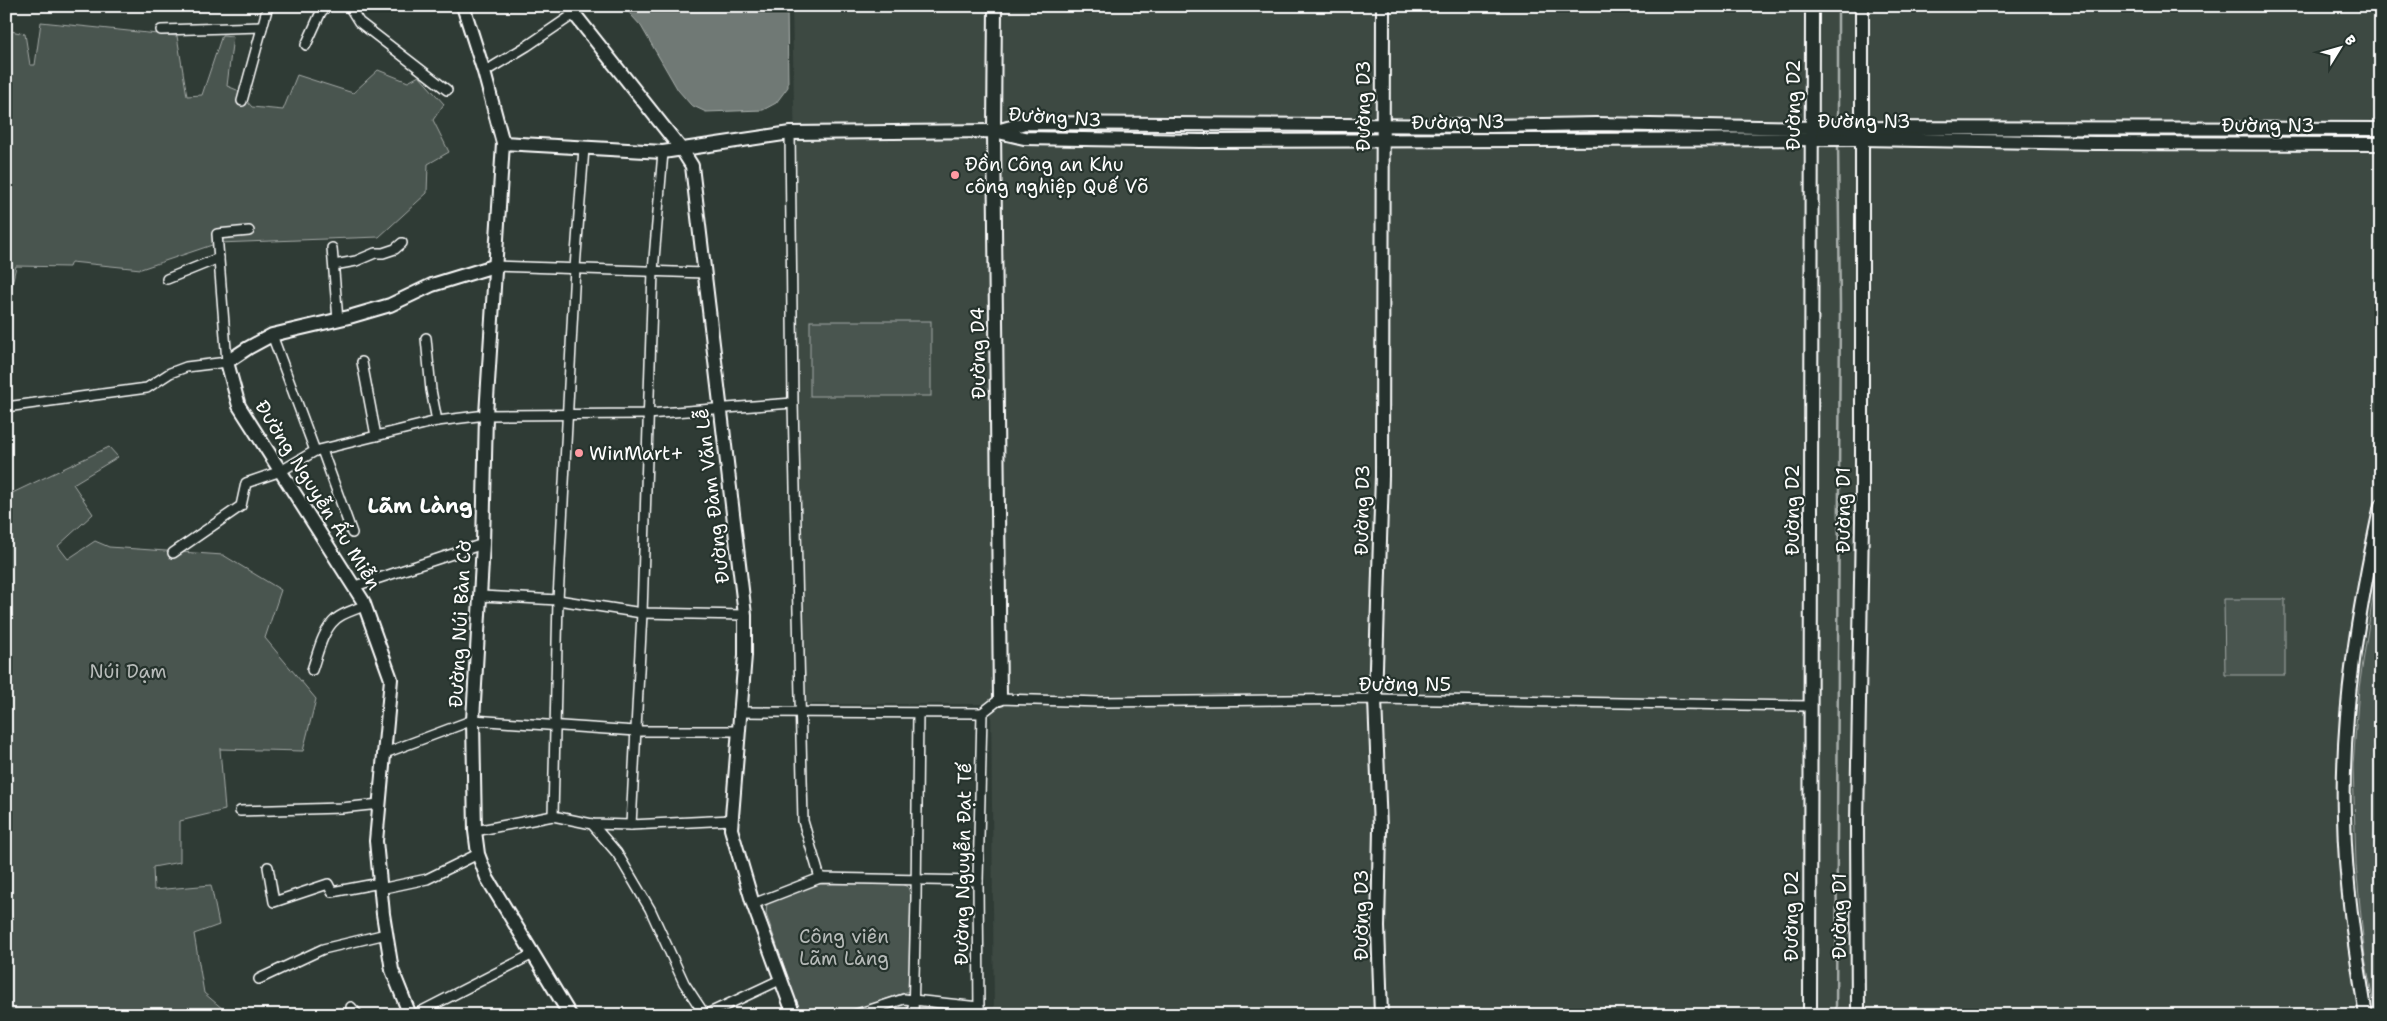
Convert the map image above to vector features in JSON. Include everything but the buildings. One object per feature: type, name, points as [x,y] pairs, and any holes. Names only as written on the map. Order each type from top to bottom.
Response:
[{"type":"street","points":[[242,101],[268,6]]},
{"type":"street","points":[[306,45],[321,12],[327,6]]},
{"type":"street","points":[[349,6],[359,22],[448,90]]},
{"type":"street","name":"Đường Núi Bàn Cờ","points":[[463,6],[484,72],[503,143],[486,415],[484,544],[473,720],[475,831],[478,854],[498,899],[570,1015]]},
{"type":"street","name":"Đường D4","points":[[995,6],[994,131],[1000,699]]},
{"type":"street","name":"Đường D3","points":[[1381,1015],[1378,927],[1380,829],[1375,699],[1382,476],[1381,142],[1383,6]]},
{"type":"street","name":"Đường D2","points":[[1810,1015],[1809,706],[1816,133],[1812,6]]},
{"type":"street","name":"Đường D1","points":[[1858,1015],[1857,823],[1862,521],[1857,133],[1862,6]]},
{"type":"street","points":[[484,72],[527,46],[571,10]]},
{"type":"street","name":"Đường Đàm Văn Lễ","points":[[571,10],[682,150],[692,166],[745,614],[745,655],[737,731],[731,820],[733,841],[753,904],[794,1015]]},
{"type":"street","points":[[161,30],[262,27]]},
{"type":"street","name":"Đường N3","points":[[994,131],[1025,124],[1382,126],[1596,124],[1816,133]]},
{"type":"street","points":[[1596,124],[1596,140]]},
{"type":"street","points":[[2095,128],[2095,143]]},
{"type":"street","name":"Đường N3","points":[[994,131],[1024,138],[1381,142],[1596,140],[1816,133],[2095,128],[2381,130]]},
{"type":"street","points":[[503,143],[663,152],[790,133],[994,131]]},
{"type":"street","points":[[790,133],[793,403],[802,821],[820,878]]},
{"type":"street","name":"Đường N3","points":[[1857,133],[2095,143],[2381,144]]},
{"type":"street","points":[[553,816],[558,600],[575,268],[584,148]]},
{"type":"street","points":[[631,825],[642,613],[653,271],[663,152]]},
{"type":"street","points":[[227,362],[217,234],[249,232]]},
{"type":"street","points":[[334,265],[356,261],[375,253],[383,253],[395,249],[402,243]]},
{"type":"street","points":[[332,248],[338,320]]},
{"type":"street","points":[[168,279],[219,258]]},
{"type":"street","points":[[6,406],[148,388],[170,373],[186,367],[227,362],[272,335],[338,320],[390,305],[432,285],[494,266],[704,273]]},
{"type":"street","points":[[272,335],[352,533]]},
{"type":"street","points":[[426,338],[430,381],[437,421]]},
{"type":"street","name":"Đường Nguyễn Ấu Miễn","points":[[227,362],[239,406],[355,586],[365,605],[391,679],[376,841],[380,886],[392,970],[412,1015]]},
{"type":"street","points":[[362,362],[376,436]]},
{"type":"street","points":[[173,553],[241,506],[246,483],[281,471],[318,451],[437,421],[486,415],[567,416],[647,414],[793,403]]},
{"type":"street","points":[[2366,1015],[2350,897],[2344,796],[2347,709],[2363,590],[2381,505]]},
{"type":"street","points":[[355,586],[484,544]]},
{"type":"street","points":[[481,596],[558,600],[642,613],[745,614]]},
{"type":"street","points":[[312,670],[323,638],[331,625],[342,615],[365,605]]},
{"type":"street","points":[[739,712],[982,713],[1000,699]]},
{"type":"street","name":"Đường N5","points":[[1000,699],[1100,702],[1375,699],[1809,706]]},
{"type":"street","points":[[912,1015],[917,880],[918,713]]},
{"type":"street","name":"Đường Nguyễn Đạt Tế","points":[[979,1011],[978,881],[982,713]]},
{"type":"street","points":[[385,754],[473,720],[636,731],[737,731]]},
{"type":"street","points":[[240,811],[341,808],[380,804]]},
{"type":"street","points":[[475,831],[553,816],[592,824],[631,825],[731,820]]},
{"type":"street","points":[[592,824],[617,853],[650,909],[684,983],[705,1015],[782,980]]},
{"type":"street","points":[[268,867],[274,902],[328,884],[332,892],[427,879],[478,854]]},
{"type":"street","points":[[753,904],[820,878],[978,881]]},
{"type":"street","points":[[259,979],[323,949],[386,934]]},
{"type":"street","points":[[412,1015],[533,954]]},
{"type":"street","points":[[854,1015],[904,999],[913,1002],[979,1011]]},
{"type":"street","points":[[351,1006],[358,1015]]},
{"type":"shaded area","points":[[623,6],[787,6],[788,87],[776,103],[763,110],[706,112],[691,105],[678,90],[641,26]]},
{"type":"shaded area","points":[[792,6],[2381,6],[2381,1015],[994,1015],[991,704],[797,704],[795,154]]},
{"type":"green space","points":[[41,22],[177,36],[187,96],[202,95],[222,35],[233,36],[227,86],[237,90],[252,107],[283,110],[297,75],[353,93],[378,70],[408,82],[419,76],[444,104],[433,120],[449,152],[428,164],[427,193],[379,237],[218,243],[141,269],[71,262],[69,267],[16,266],[6,311],[6,30],[25,34],[30,65],[35,65]]},
{"type":"green space","points":[[2107,134],[2339,134],[2341,137],[2106,138]]},
{"type":"green space","points":[[810,321],[931,321],[931,396],[810,396]]},
{"type":"green space","name":"Núi Dạm","points":[[109,447],[118,457],[73,484],[93,514],[58,546],[68,559],[95,541],[109,547],[223,555],[281,590],[265,638],[316,699],[303,751],[220,749],[225,810],[180,821],[180,862],[153,867],[154,890],[211,885],[219,925],[194,934],[204,993],[230,1015],[6,1015],[6,496]]},
{"type":"green space","points":[[2381,544],[2381,1015],[2376,1015],[2365,958],[2356,865],[2353,765],[2359,688]]},
{"type":"green space","points":[[2224,599],[2285,599],[2285,675],[2225,675]]},
{"type":"green space","name":"Công viên Lãm Làng","points":[[899,883],[908,887],[911,896],[909,991],[843,1015],[801,1015],[766,914],[767,903],[816,884]]},
{"type":"waterway","points":[[1838,6],[1838,125]]},
{"type":"waterway","points":[[1836,1015],[1840,305],[1838,143]]},
{"type":"place","name":"Đồn Công an Khu công nghiệp Quế Võ","points":[[955,175]]},
{"type":"place","name":"WinMart+","points":[[579,453]]},
{"type":"district","name":"Lãm Làng","points":[[420,506]]}]
